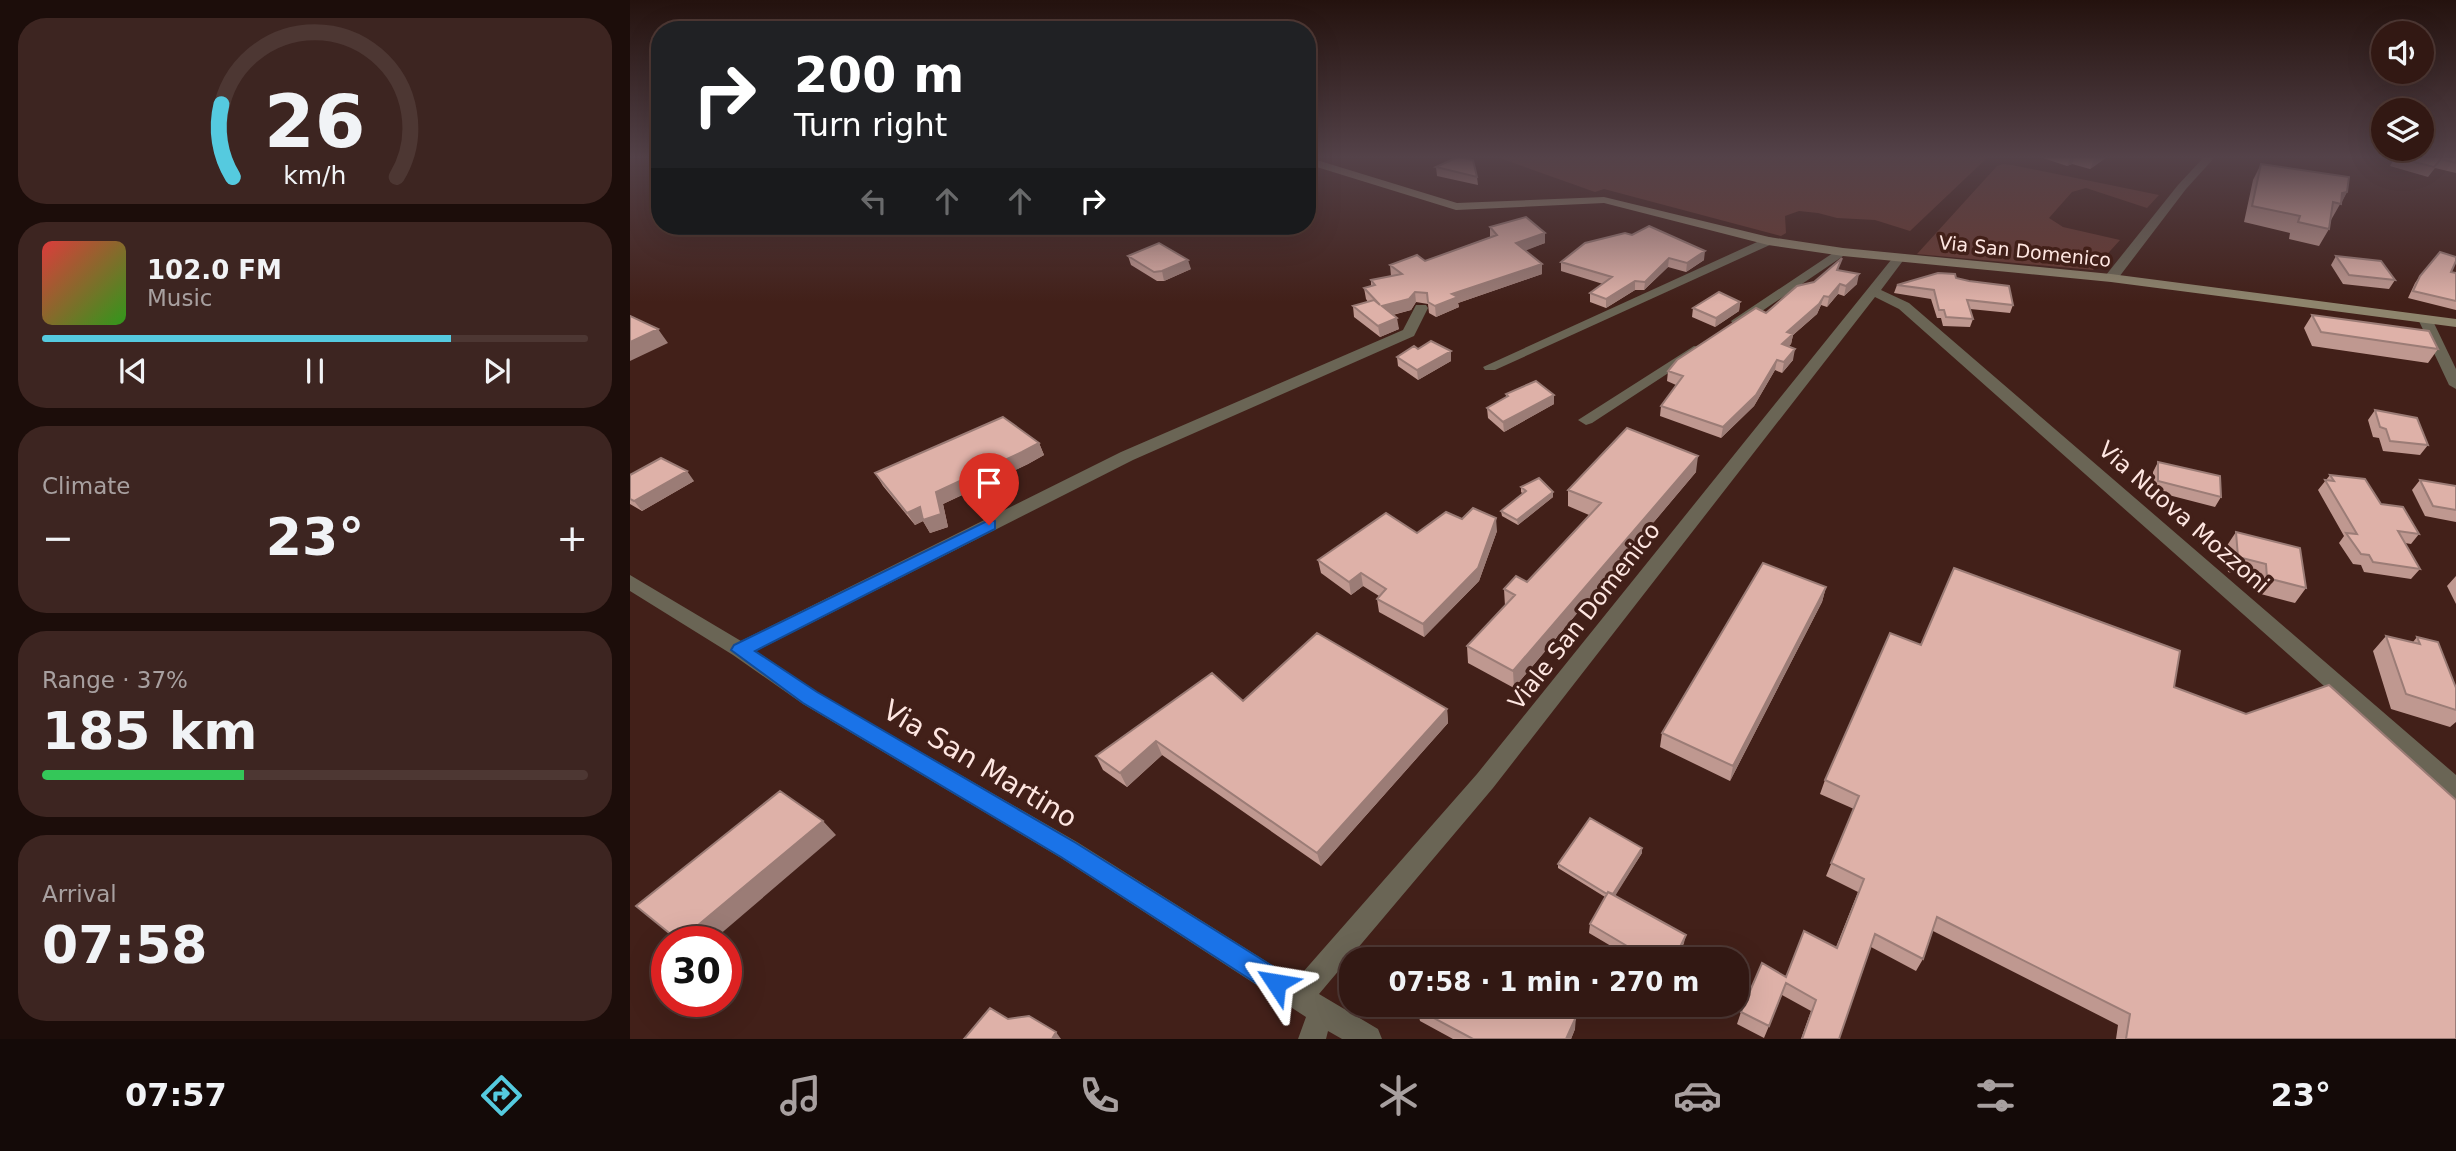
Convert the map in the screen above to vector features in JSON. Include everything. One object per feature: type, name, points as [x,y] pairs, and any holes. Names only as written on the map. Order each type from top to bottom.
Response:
[{"type":"street","name":"Via San Domenico","points":[[1451,205],[1488,205]]},
{"type":"street","name":"Via San Domenico","points":[[1634,205],[1768,241],[1843,252],[2111,278],[2456,323]]},
{"type":"street","points":[[2111,278],[2168,205]]},
{"type":"street","points":[[1490,368],[1768,241]]},
{"type":"street","points":[[1586,420],[1843,252]]},
{"type":"street","name":"Viale San Domenico","points":[[1310,1004],[1765,424],[1899,258]]},
{"type":"street","name":"Via Nuova Mozzoni","points":[[1874,292],[1904,306],[2456,789]]},
{"type":"street","points":[[740,650],[1127,456],[1409,333],[1416,324],[1421,308]]},
{"type":"street","points":[[2425,319],[2456,385]]},
{"type":"street","name":"Via San Martino","points":[[630,582],[740,650],[810,698],[1069,850],[1368,1039]]},
{"type":"street","points":[[1310,1004],[1312,1039]]},
{"type":"shaded area","points":[[1666,205],[1937,205],[1910,231],[1875,220],[1837,218],[1799,211],[1785,216],[1786,233],[1781,236]]},
{"type":"shaded area","points":[[1961,205],[2060,205],[2049,218],[2063,227],[2120,240],[2093,270],[1917,254]]},
{"type":"building","points":[[2332,205],[2329,229],[2298,222],[2300,216],[2252,206]]},
{"type":"building","points":[[1526,217],[1545,233],[1516,243],[1542,264],[1452,294],[1458,297],[1435,306],[1428,302],[1427,293],[1415,292],[1409,299],[1382,306],[1397,318],[1378,326],[1353,306],[1374,300],[1380,305],[1364,288],[1375,285],[1371,280],[1402,274],[1390,265],[1417,255],[1425,261],[1497,235],[1490,227]]},
{"type":"building","points":[[1649,226],[1705,251],[1687,263],[1669,258],[1645,282],[1635,281],[1606,299],[1590,293],[1612,277],[1561,262],[1585,243],[1625,233],[1632,235]]},
{"type":"building","points":[[1159,243],[1188,260],[1154,272],[1128,256]]},
{"type":"building","points":[[2440,252],[2456,257],[2451,272],[2456,273],[2456,301],[2413,291],[2420,276]]},
{"type":"building","points":[[2336,256],[2381,261],[2395,280],[2349,275]]},
{"type":"building","points":[[1842,258],[1837,270],[1859,274],[1846,286],[1840,284],[1829,297],[1824,296],[1819,304],[1787,332],[1793,334],[1782,344],[1795,349],[1784,362],[1777,360],[1756,395],[1723,427],[1661,406],[1683,376],[1668,371],[1677,360],[1756,308],[1766,313],[1797,286],[1814,282]]},
{"type":"building","points":[[1938,273],[1955,274],[1956,278],[1969,281],[2009,286],[2013,305],[1967,300],[1973,319],[1946,317],[1944,310],[1939,310],[1934,290],[1897,285]]},
{"type":"building","points":[[1719,292],[1740,302],[1716,318],[1693,308]]},
{"type":"building","points":[[2312,315],[2429,331],[2438,349],[2321,332]]},
{"type":"building","points":[[630,316],[658,329],[630,342]]},
{"type":"building","points":[[1431,341],[1451,351],[1417,370],[1397,357],[1414,346],[1418,349]]},
{"type":"building","points":[[1536,381],[1554,395],[1503,422],[1487,408],[1508,396],[1506,394]]},
{"type":"building","points":[[2375,410],[2417,418],[2428,445],[2390,441],[2386,429],[2380,427]]},
{"type":"building","points":[[1003,417],[1039,443],[936,492],[941,514],[923,520],[920,507],[907,513],[875,473]]},
{"type":"building","points":[[1627,428],[1698,456],[1513,671],[1467,646],[1515,595],[1504,589],[1516,576],[1527,582],[1601,503],[1568,490]]},
{"type":"building","points":[[661,458],[687,471],[634,501],[630,499],[630,475]]},
{"type":"building","points":[[2158,462],[2220,476],[2221,497],[2158,481]]},
{"type":"building","points":[[2330,475],[2365,479],[2381,504],[2403,507],[2419,534],[2398,531],[2420,569],[2373,562],[2369,555],[2361,554],[2346,533],[2357,534],[2325,480],[2334,481]]},
{"type":"building","points":[[1539,478],[1553,492],[1517,520],[1501,511],[1526,491],[1521,487]]},
{"type":"building","points":[[2420,480],[2456,486],[2456,510],[2433,506]]},
{"type":"building","points":[[1473,508],[1496,518],[1478,568],[1423,624],[1377,599],[1386,589],[1361,573],[1349,582],[1318,560],[1386,513],[1417,533],[1446,512],[1462,519]]},
{"type":"building","points":[[2236,532],[2300,548],[2306,588],[2267,578],[2266,564],[2238,557]]},
{"type":"building","points":[[1763,563],[1826,587],[1733,766],[1662,733]]},
{"type":"building","points":[[1954,568],[2180,651],[2174,687],[2246,714],[2329,685],[2456,800],[2456,1039],[2126,1039],[2130,1014],[1937,917],[1923,959],[1875,934],[1839,1039],[1802,1039],[1816,1000],[1786,983],[1769,1026],[1749,1016],[1749,993],[1762,963],[1786,977],[1804,931],[1837,948],[1864,879],[1831,863],[1859,796],[1825,780],[1890,633],[1921,645]]},
{"type":"building","points":[[1317,633],[1447,709],[1317,853],[1156,741],[1120,773],[1096,756],[1212,673],[1243,701]]},
{"type":"building","points":[[2386,636],[2420,644],[2417,637],[2438,642],[2456,688],[2456,710],[2406,694]]},
{"type":"building","points":[[780,791],[823,821],[697,926],[661,926],[636,906]]},
{"type":"building","points":[[1590,818],[1642,848],[1613,894],[1607,894],[1558,864]]},
{"type":"building","points":[[1608,892],[1686,935],[1680,947],[1629,947],[1590,924]]},
{"type":"building","points":[[990,1008],[1008,1019],[1029,1016],[1056,1032],[1052,1039],[964,1039]]},
{"type":"building","points":[[1432,1017],[1576,1017],[1566,1039],[1473,1039]]},
{"type":"route","points":[[989,525],[740,650],[810,698],[1069,850],[1276,983]]}]
